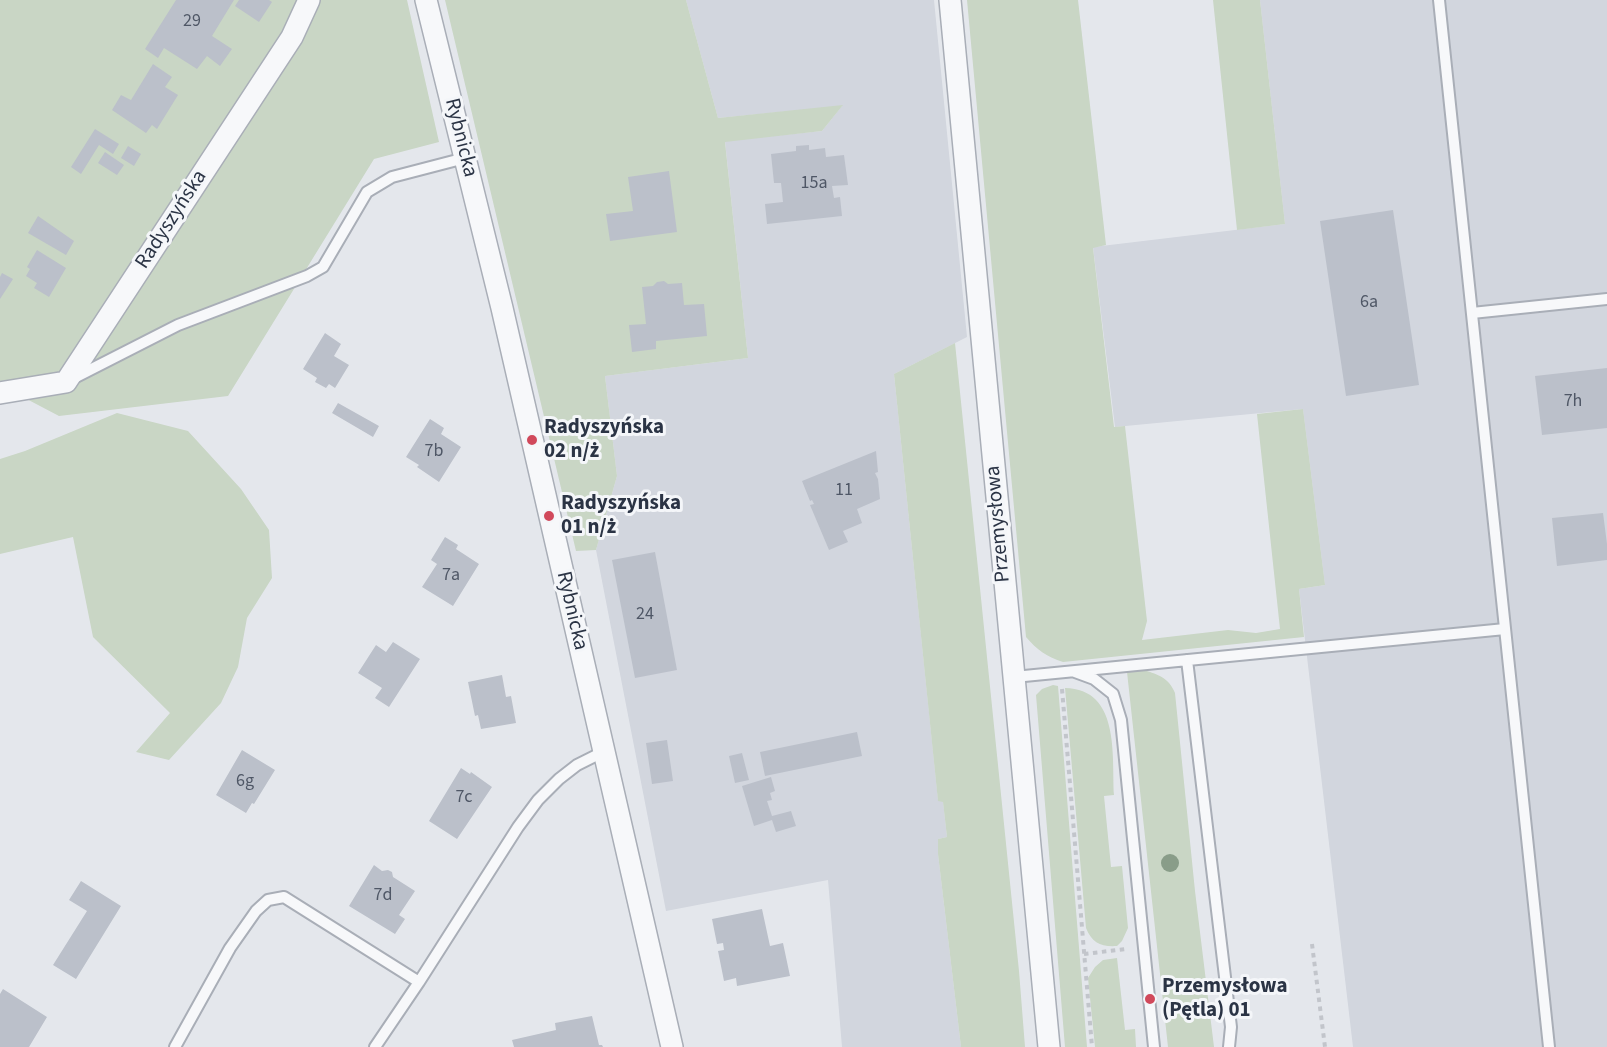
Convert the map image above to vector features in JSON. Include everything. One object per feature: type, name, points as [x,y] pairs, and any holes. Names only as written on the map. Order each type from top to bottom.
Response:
[{"type":"street","name":"Radyszyńska","points":[[66,382],[292,37],[309,0]]},
{"type":"street","name":"Rybnicka","points":[[426,0],[502,308],[672,1047]]},
{"type":"street","name":"Przemysłowa","points":[[950,0],[1048,1047]]},
{"type":"street","points":[[0,393],[66,382]]},
{"type":"lane","points":[[1439,0],[1549,1047]]},
{"type":"lane","points":[[66,382],[178,325],[307,276],[323,267],[367,192],[392,177],[465,158]]},
{"type":"lane","points":[[1472,313],[1607,299]]},
{"type":"lane","points":[[1014,677],[1505,629]]},
{"type":"lane","points":[[1187,660],[1232,1027],[1229,1047]]},
{"type":"lane","points":[[1072,671],[1094,679],[1113,694],[1121,720],[1154,1047]]},
{"type":"lane","points":[[375,1047],[518,827],[538,800],[577,765],[603,752]]},
{"type":"lane","points":[[175,1047],[230,948],[256,911],[268,900],[284,897],[419,982]]},
{"type":"path","points":[[1060,672],[1092,1047]]},
{"type":"path","points":[[1312,944],[1325,1047]]},
{"type":"path","points":[[1084,954],[1145,947]]},
{"type":"shaded area","points":[[686,0],[934,0],[967,337],[894,374],[938,800],[943,801],[947,837],[938,839],[938,854],[961,1047],[842,1047],[828,880],[666,911],[596,550],[617,476],[605,376],[748,358],[725,141],[822,131],[842,106],[718,118]]},
{"type":"shaded area","points":[[1260,0],[1607,0],[1607,1047],[1353,1047],[1299,589],[1325,585],[1303,409],[1115,427],[1093,247],[1285,224]]},
{"type":"green space","points":[[0,0],[407,0],[439,142],[374,159],[228,396],[59,416],[0,385]]},
{"type":"green space","points":[[445,0],[686,0],[718,118],[843,105],[822,131],[725,142],[748,358],[605,376],[617,476],[596,550],[576,551]]},
{"type":"green space","points":[[967,0],[1078,0],[1106,245],[1093,248],[1114,427],[1125,426],[1147,621],[1142,640],[1228,630],[1256,633],[1280,629],[1257,414],[1303,409],[1325,585],[1299,589],[1304,637],[1063,662],[1052,658],[1034,646],[1026,637]]},
{"type":"green space","points":[[1213,0],[1260,0],[1285,224],[1237,230]]},
{"type":"green space","points":[[955,343],[1025,1047],[961,1047],[938,854],[938,839],[947,837],[943,802],[938,801],[894,374]]},
{"type":"green space","points":[[117,413],[188,431],[241,489],[269,530],[272,578],[247,618],[238,667],[221,703],[169,760],[136,752],[170,713],[93,637],[73,537],[0,554],[0,459]]},
{"type":"green space","points":[[1144,670],[1163,678],[1175,693],[1195,891],[1214,1047],[1168,1047],[1127,672]]},
{"type":"green space","points":[[1053,685],[1058,686],[1087,1047],[1065,1047],[1036,695],[1042,689]]},
{"type":"green space","points":[[1065,688],[1083,691],[1096,700],[1104,712],[1109,727],[1114,795],[1104,796],[1111,867],[1122,866],[1128,928],[1117,946],[1098,943],[1086,928]]},
{"type":"green space","points":[[1117,958],[1125,1030],[1135,1029],[1136,1047],[1095,1047],[1088,978],[1103,960]]},
{"type":"building","points":[[176,0],[234,0],[212,36],[232,49],[220,66],[207,56],[197,69],[164,48],[158,58],[145,49]]},
{"type":"building","points":[[239,0],[269,0],[272,2],[259,22],[235,6]]},
{"type":"building","points":[[153,64],[172,77],[165,87],[178,95],[157,129],[152,125],[146,133],[112,110],[121,95],[131,100]]},
{"type":"building","points":[[95,129],[119,144],[113,154],[99,145],[81,174],[71,167]]},
{"type":"building","points":[[809,145],[809,150],[825,148],[826,157],[844,155],[848,185],[832,186],[834,198],[840,197],[842,216],[767,224],[765,204],[783,202],[781,183],[774,183],[771,154],[796,151],[796,146]]},
{"type":"building","points":[[128,146],[141,154],[134,166],[121,158]]},
{"type":"building","points":[[105,152],[124,165],[117,175],[98,163]]},
{"type":"building","points":[[669,171],[677,232],[610,241],[606,214],[633,211],[628,177]]},
{"type":"building","points":[[1393,210],[1419,385],[1346,396],[1320,221]]},
{"type":"building","points":[[38,216],[74,241],[66,255],[28,233]]},
{"type":"building","points":[[37,250],[66,268],[49,297],[34,288],[37,283],[26,276],[30,269],[27,267]]},
{"type":"building","points":[[2,273],[13,279],[0,299],[0,277]]},
{"type":"building","points":[[664,281],[668,284],[682,283],[684,305],[704,304],[707,336],[656,341],[656,349],[632,352],[629,325],[646,324],[642,287],[653,286],[657,282]]},
{"type":"building","points":[[325,333],[341,344],[334,356],[349,365],[335,388],[329,384],[326,388],[315,382],[317,378],[303,369]]},
{"type":"building","points":[[1607,368],[1607,428],[1542,435],[1535,376]]},
{"type":"building","points":[[338,403],[379,426],[373,437],[332,413]]},
{"type":"building","points":[[430,419],[444,428],[441,434],[461,447],[439,482],[406,457]]},
{"type":"building","points":[[876,451],[878,472],[875,473],[878,479],[880,499],[857,509],[862,523],[843,531],[848,542],[829,550],[810,505],[814,504],[812,500],[810,501],[802,481]]},
{"type":"building","points":[[1603,513],[1607,560],[1557,566],[1552,518]]},
{"type":"building","points":[[445,537],[458,545],[456,549],[479,564],[453,606],[422,587],[437,564],[431,560]]},
{"type":"building","points":[[655,552],[677,670],[635,678],[612,560]]},
{"type":"building","points":[[393,642],[420,659],[389,707],[375,698],[382,688],[358,673],[376,645],[386,652]]},
{"type":"building","points":[[502,675],[506,697],[511,696],[516,723],[481,729],[478,715],[475,716],[468,682]]},
{"type":"building","points":[[857,732],[862,756],[765,776],[760,752]]},
{"type":"building","points":[[667,740],[673,781],[652,784],[646,743]]},
{"type":"building","points":[[242,750],[275,770],[246,813],[216,795]]},
{"type":"building","points":[[742,753],[749,780],[735,783],[729,756]]},
{"type":"building","points":[[461,768],[470,774],[471,772],[492,787],[457,839],[429,821]]},
{"type":"building","points":[[771,777],[775,791],[770,793],[772,800],[767,801],[772,816],[791,811],[796,826],[776,832],[772,820],[754,826],[742,786]]},
{"type":"building","points":[[374,865],[382,871],[392,872],[393,877],[415,891],[399,915],[405,919],[395,934],[349,906]]},
{"type":"building","points":[[81,881],[121,906],[76,979],[53,965],[87,911],[69,900]]},
{"type":"building","points":[[762,909],[770,946],[783,943],[790,976],[737,986],[736,978],[724,981],[718,951],[724,950],[723,943],[717,944],[712,919]]},
{"type":"building","points":[[3,989],[47,1017],[29,1047],[0,1047],[0,994]]},
{"type":"building","points":[[592,1016],[599,1045],[603,1047],[514,1047],[512,1040],[556,1030],[555,1023]]},
{"type":"place","name":"Radyszyńska 02 n/ż","points":[[532,440]]},
{"type":"place","name":"Radyszyńska 01 n/ż","points":[[549,516]]},
{"type":"place","name":"Przemysłowa (Pętla) 01","points":[[1150,999]]}]
